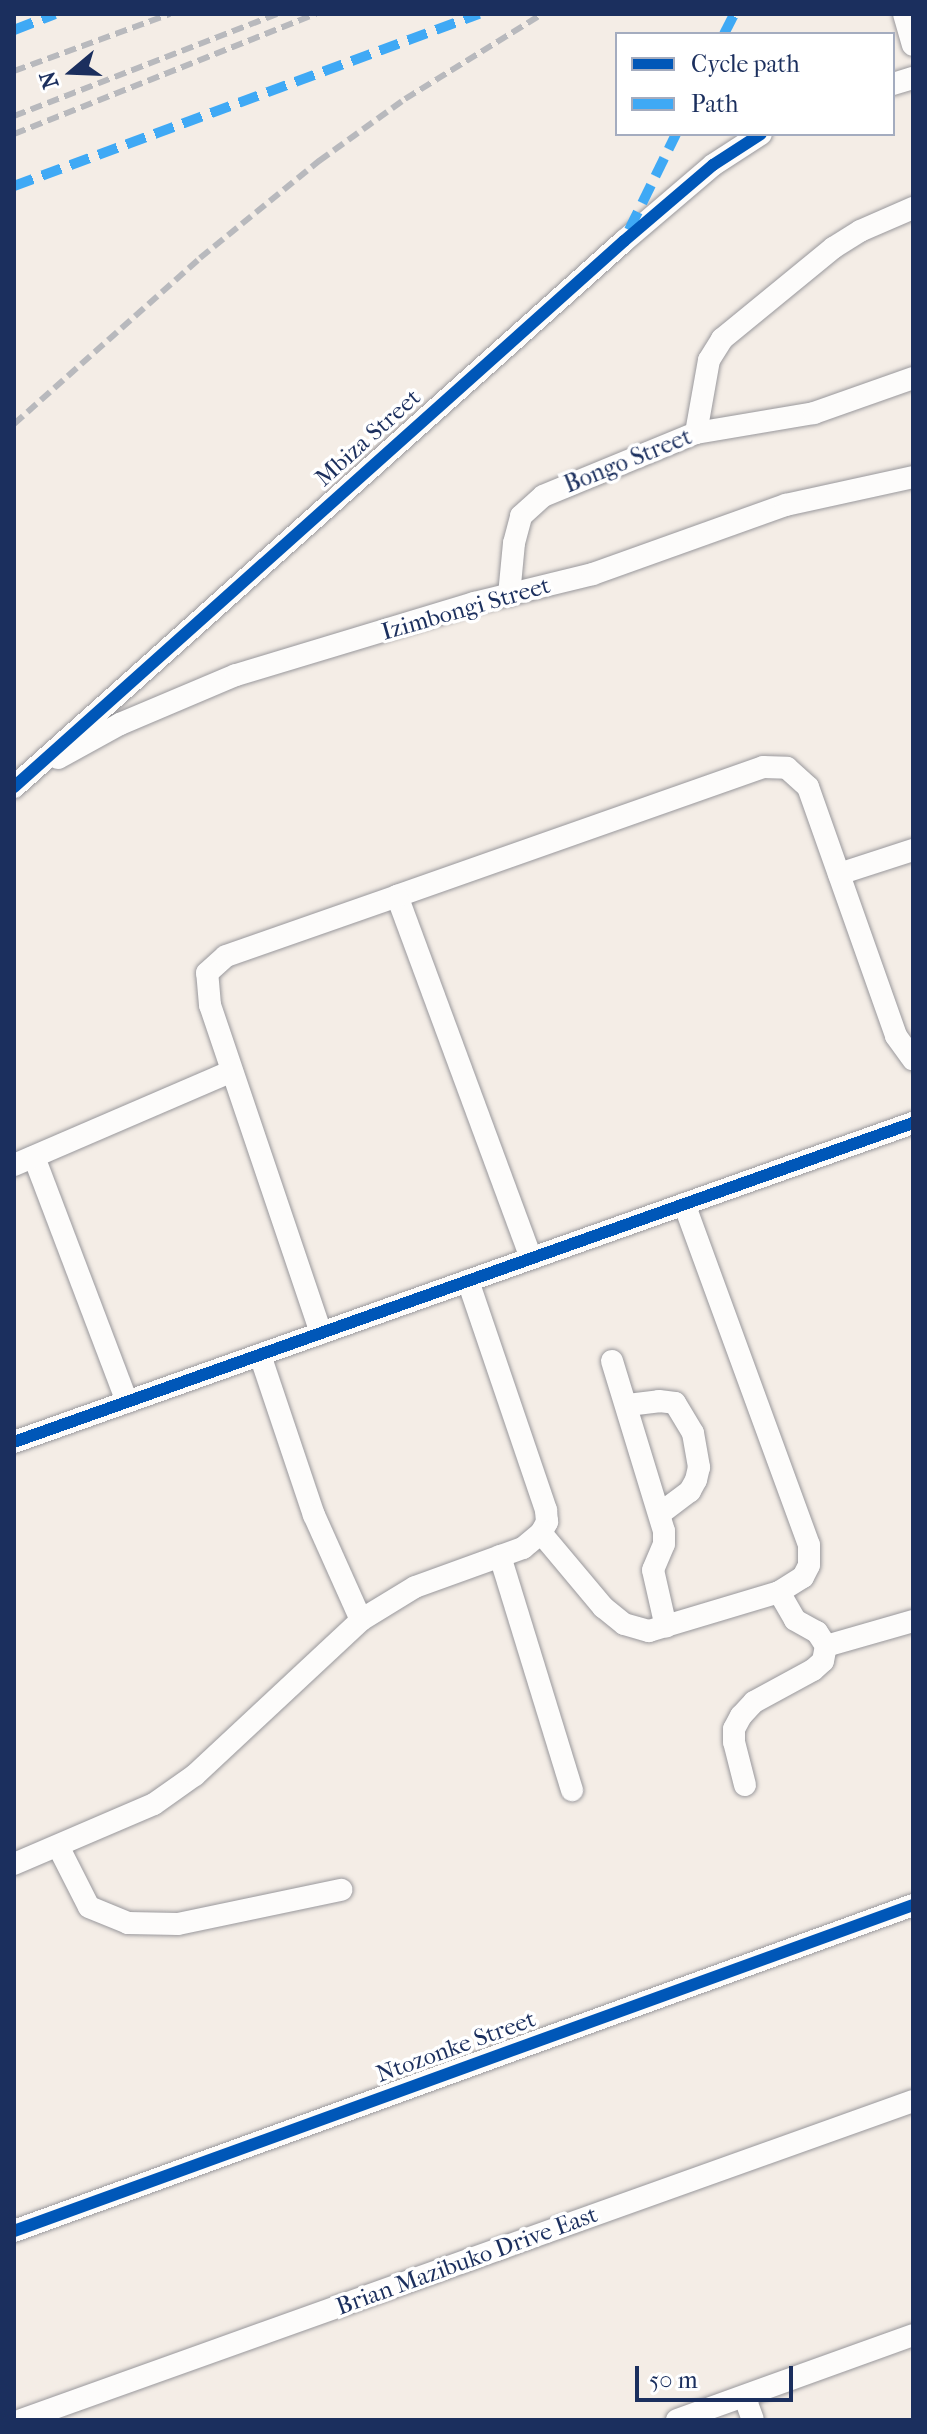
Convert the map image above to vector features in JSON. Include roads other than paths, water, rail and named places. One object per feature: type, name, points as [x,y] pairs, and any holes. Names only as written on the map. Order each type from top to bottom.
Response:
[{"type":"street","points":[[904,14],[913,45]]},
{"type":"street","name":"Mbiza Street","points":[[22,780],[130,679],[624,241],[713,165],[758,136]]},
{"type":"street","points":[[696,433],[709,360],[722,339],[833,248],[860,231],[913,208]]},
{"type":"street","name":"Bongo Street","points":[[509,595],[514,543],[527,508],[575,481],[696,433],[814,413],[913,378]]},
{"type":"street","name":"Izimbongi Street","points":[[22,780],[120,724],[236,675],[509,595],[593,574],[786,505],[913,477]]},
{"type":"street","points":[[321,1333],[210,1005],[206,981],[210,967],[226,956],[763,767],[777,766],[796,773],[808,787],[896,1036],[913,1059]]},
{"type":"street","points":[[839,874],[913,850]]},
{"type":"street","points":[[397,896],[531,1258]]},
{"type":"street","points":[[127,1402],[24,1161],[232,1071]]},
{"type":"street","points":[[14,1442],[913,1123]]},
{"type":"street","points":[[541,1533],[603,1607],[624,1624],[649,1631],[779,1592],[803,1577],[809,1565],[809,1545],[684,1204]]},
{"type":"street","points":[[14,1864],[140,1811],[173,1793],[361,1620],[415,1587],[523,1548],[541,1533],[547,1522],[546,1510],[468,1281]]},
{"type":"street","points":[[260,1355],[314,1515],[361,1620]]},
{"type":"street","points":[[612,1361],[660,1514],[664,1544],[653,1570],[666,1627]]},
{"type":"street","points":[[628,1405],[659,1401],[675,1403],[693,1433],[699,1467],[696,1480],[690,1491],[660,1514]]},
{"type":"street","points":[[500,1556],[572,1790]]},
{"type":"street","points":[[745,1785],[734,1742],[734,1729],[741,1716],[754,1702],[813,1670],[823,1661],[826,1646],[817,1632],[795,1620],[779,1592]]},
{"type":"street","points":[[826,1646],[913,1621]]},
{"type":"street","points":[[58,1846],[89,1907],[128,1923],[178,1924],[341,1890]]},
{"type":"street","name":"Ntozonke Street","points":[[14,2231],[913,1905]]},
{"type":"street","name":"Brian Mazibuko Drive East","points":[[21,2420],[913,2101]]},
{"type":"street","points":[[677,2420],[913,2335]]},
{"type":"street","points":[[745,2398],[753,2420]]},
{"type":"railway","points":[[14,71],[170,14]]},
{"type":"railway","points":[[14,116],[277,14]]},
{"type":"railway","points":[[14,134],[316,14]]},
{"type":"railway","points":[[14,424],[200,258],[319,161],[405,99],[542,14]]}]
